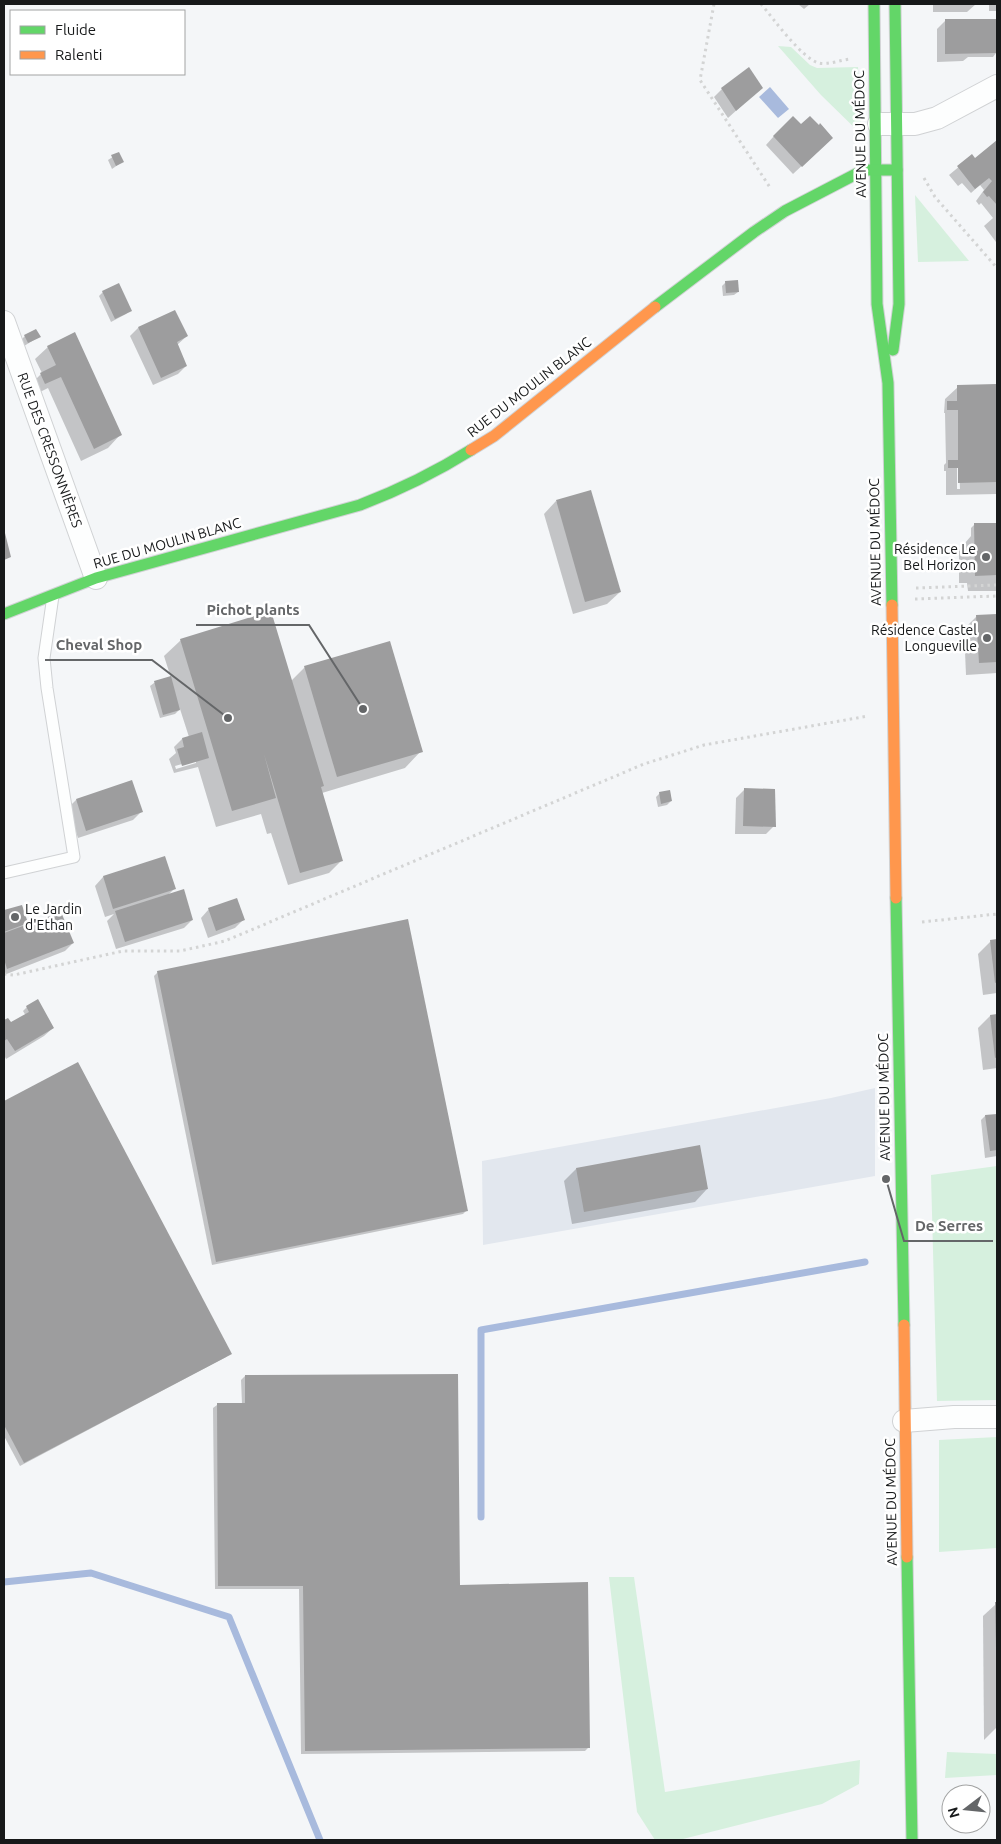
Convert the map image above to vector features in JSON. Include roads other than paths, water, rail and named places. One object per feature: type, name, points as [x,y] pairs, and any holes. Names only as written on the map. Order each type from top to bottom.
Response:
[{"type":"main road","name":"AVENUE DU MÉDOC","points":[[874,4],[874,170],[877,304],[888,384],[912,1840]]},
{"type":"main road","name":"AVENUE DU MÉDOC","points":[[888,384],[899,304],[895,4]]},
{"type":"main road","name":"RUE DU MOULIN BLANC","points":[[4,614],[96,578],[360,505],[391,493],[430,474],[494,436],[652,309],[785,211],[858,173],[874,170],[897,170]]},
{"type":"street","points":[[874,124],[915,124],[937,118],[997,86]]},
{"type":"street","name":"RUE DES CRESSONNIÈRES","points":[[4,322],[96,578]]},
{"type":"street","points":[[904,1421],[954,1417],[997,1417]]},
{"type":"lane","points":[[4,873],[74,858],[44,658],[53,594]]},
{"type":"water","points":[[770,87],[789,109],[778,118],[759,97]]},
{"type":"waterway","points":[[481,1517],[481,1330],[865,1262]]},
{"type":"waterway","points":[[4,1582],[91,1573],[229,1617],[320,1840]]},
{"type":"place","name":"Résidence Le Bel Horizon","points":[[986,557]]},
{"type":"place","name":"Résidence Castel Longueville","points":[[987,638]]},
{"type":"place","name":"Pichot plants","points":[[363,709]]},
{"type":"place","name":"Cheval Shop","points":[[228,718]]},
{"type":"place","name":"Le Jardin d'Ethan","points":[[15,917]]},
{"type":"place","name":"De Serres","points":[[886,1179]]}]
